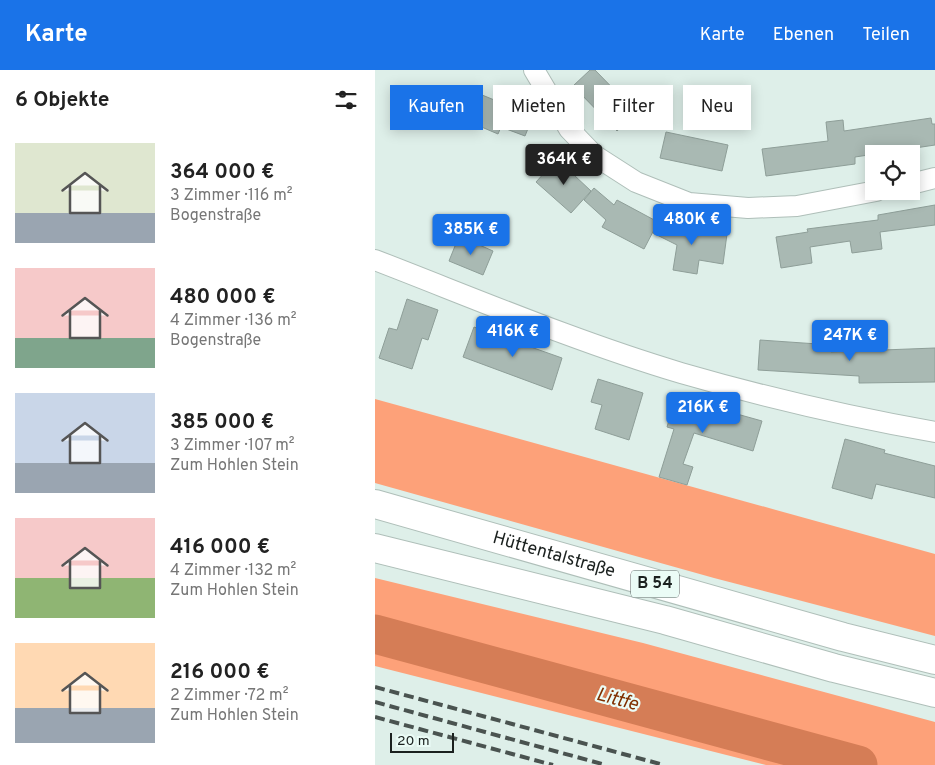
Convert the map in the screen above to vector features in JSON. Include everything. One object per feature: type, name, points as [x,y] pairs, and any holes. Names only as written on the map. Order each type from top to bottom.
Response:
[{"type":"highway","name":"Hüttentalstraße","points":[[375,504],[843,637],[935,660]]},
{"type":"highway","name":"Hüttentalstraße","points":[[375,548],[665,620],[834,668],[935,693]]},
{"type":"street","points":[[533,70],[569,129],[594,155],[636,182],[689,203],[748,208],[797,206],[865,193]]},
{"type":"street","points":[[920,182],[935,178]]},
{"type":"street","points":[[375,260],[595,345],[681,373],[880,422],[935,432]]},
{"type":"shaded area","points":[[375,399],[935,554],[935,636],[714,578],[375,483]]},
{"type":"shaded area","points":[[375,578],[643,643],[935,722],[935,765],[766,765],[375,666]]},
{"type":"building","points":[[590,70],[595,70],[610,85],[594,85],[594,107],[584,97],[584,85],[574,85]]},
{"type":"building","points":[[483,95],[493,99],[493,130],[500,130],[498,134],[483,128]]},
{"type":"building","points":[[931,118],[932,124],[935,124],[935,145],[920,147],[920,145],[865,145],[865,156],[855,157],[855,164],[766,176],[762,149],[828,141],[826,122],[843,120],[844,131]]},
{"type":"building","points":[[509,130],[527,130],[525,136]]},
{"type":"building","points":[[666,132],[728,145],[722,171],[660,158]]},
{"type":"building","points":[[557,159],[591,191],[571,213],[536,182]]},
{"type":"building","points":[[594,188],[614,205],[617,200],[658,222],[644,249],[602,227],[606,220],[584,200]]},
{"type":"building","points":[[935,205],[935,225],[880,232],[882,249],[852,253],[850,241],[810,247],[812,263],[781,268],[776,237],[808,232],[807,229],[878,220],[878,215]]},
{"type":"building","points":[[660,217],[680,227],[727,234],[723,264],[699,260],[697,274],[673,270],[677,245],[653,233]]},
{"type":"building","points":[[459,236],[493,251],[483,275],[449,261]]},
{"type":"building","points":[[407,299],[438,310],[428,340],[422,338],[412,369],[379,358],[389,328],[397,330]]},
{"type":"building","points":[[474,327],[562,358],[552,390],[463,357]]},
{"type":"building","points":[[760,340],[832,345],[831,352],[935,348],[935,382],[859,383],[859,376],[758,370]]},
{"type":"building","points":[[598,379],[643,393],[629,440],[595,429],[602,405],[591,402]]},
{"type":"building","points":[[676,396],[686,399],[691,396],[694,402],[762,421],[753,451],[694,433],[683,464],[693,467],[687,485],[659,477],[674,429],[667,427]]},
{"type":"building","points":[[845,439],[885,450],[884,453],[935,466],[935,498],[876,484],[872,499],[832,488]]},
{"type":"waterway","name":"Littfe","points":[[375,634],[858,765]]},
{"type":"railway","points":[[375,687],[664,765]]},
{"type":"railway","points":[[375,702],[606,765]]},
{"type":"railway","points":[[375,717],[553,765]]}]
